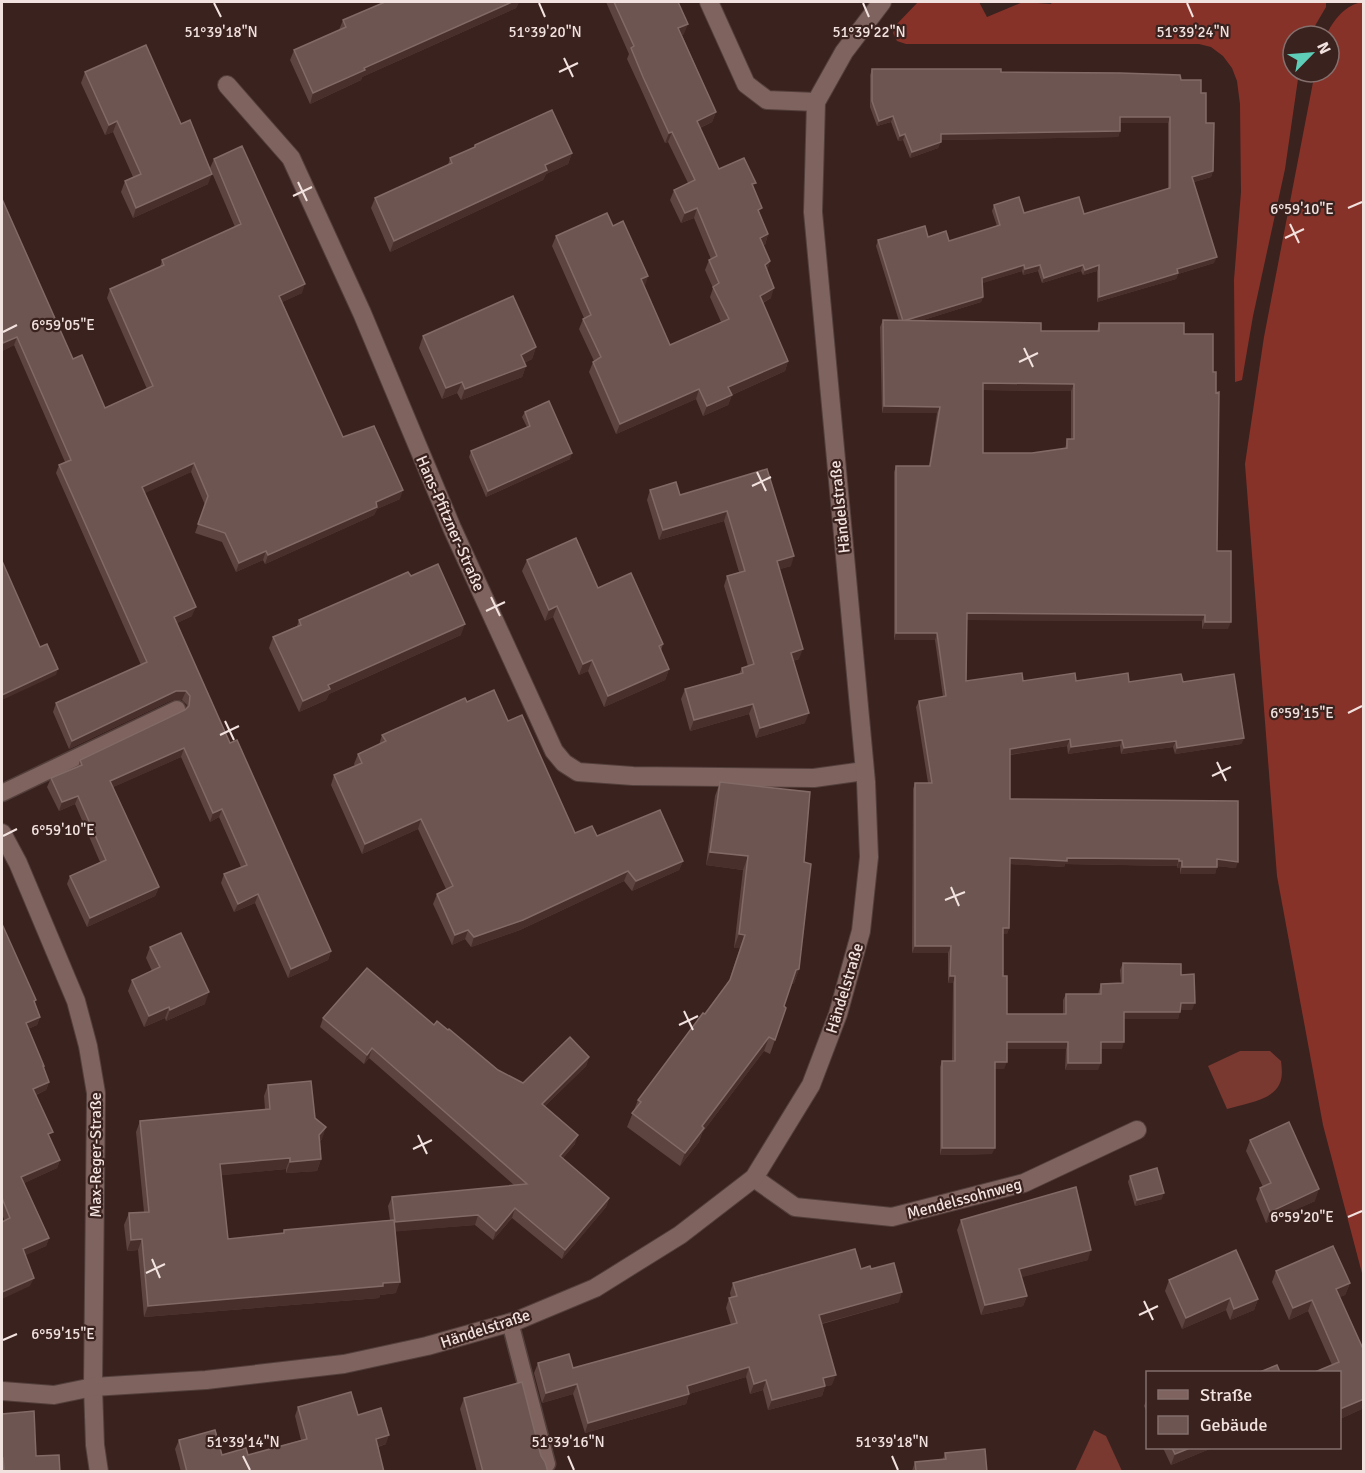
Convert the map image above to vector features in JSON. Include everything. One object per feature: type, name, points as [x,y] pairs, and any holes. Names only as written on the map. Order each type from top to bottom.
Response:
[{"type":"street","points":[[709,2],[746,84],[766,100],[816,102]]},
{"type":"street","name":"Händelstraße","points":[[2,1391],[54,1395],[93,1387],[206,1380],[344,1364],[428,1346],[510,1322],[595,1288],[680,1235],[754,1178],[811,1085],[838,1014],[861,931],[868,856],[864,771],[813,212],[816,102],[844,52],[882,2]]},
{"type":"street","name":"Hans-Pfitzner-Straße","points":[[227,85],[291,158],[362,313],[457,538],[554,751],[564,763],[578,772],[633,776],[814,778],[864,771]]},
{"type":"street","name":"Max-Reger-Straße","points":[[2,833],[10,866],[76,1001],[88,1046],[96,1094],[93,1387],[95,1445],[99,1472]]},
{"type":"street","name":"Mendelssohnweg","points":[[754,1178],[795,1207],[892,1217],[1024,1183],[1137,1130]]},
{"type":"lane","points":[[2,793],[177,709]]},
{"type":"lane","points":[[510,1322],[547,1464]]},
{"type":"shaded area","points":[[918,2],[979,2],[987,17],[1023,2],[1051,4],[1052,2],[1326,2],[1326,7],[1316,24],[1281,24],[1281,84],[1297,84],[1285,169],[1253,316],[1242,380],[1235,382],[1234,280],[1241,192],[1240,104],[1237,81],[1232,68],[1223,56],[1211,47],[1199,44],[906,44],[897,41],[893,33],[896,25]]},
{"type":"shaded area","points":[[1364,2],[1363,1277],[1323,1125],[1277,876],[1245,464],[1264,337],[1313,84],[1341,84],[1341,24],[1332,24],[1346,9]]},
{"type":"shaded area","points":[[1240,1051],[1270,1051],[1281,1061],[1281,1079],[1270,1095],[1227,1109],[1208,1066]]},
{"type":"shaded area","points":[[1094,1430],[1106,1436],[1122,1471],[1075,1471]]},
{"type":"building","points":[[385,2],[512,2],[313,93],[294,50],[346,27],[343,20]]},
{"type":"building","points":[[614,2],[678,2],[688,24],[678,28],[716,112],[697,121],[719,169],[744,158],[756,183],[752,184],[762,208],[758,210],[768,234],[760,238],[770,261],[765,265],[774,288],[760,296],[788,361],[728,387],[732,395],[707,406],[699,389],[620,424],[593,362],[601,357],[583,319],[591,315],[556,236],[607,213],[613,226],[623,221],[648,276],[641,279],[670,345],[729,319],[713,287],[719,283],[709,260],[717,256],[697,208],[685,213],[674,190],[695,180],[672,132],[669,133],[643,77],[631,48],[634,46]]},
{"type":"building","points":[[146,45],[181,124],[190,120],[212,174],[136,208],[125,181],[141,174],[117,121],[109,125],[85,72]]},
{"type":"building","points":[[872,69],[1001,69],[1001,72],[1180,75],[1181,80],[1201,80],[1201,93],[1206,93],[1206,123],[1214,123],[1213,171],[1192,177],[1217,257],[1177,269],[1178,273],[1099,297],[1099,265],[1085,270],[1083,265],[1044,278],[1040,265],[1025,269],[1024,265],[982,278],[983,297],[903,321],[878,240],[925,226],[928,237],[946,231],[949,241],[1000,225],[994,205],[1019,197],[1024,213],[1079,197],[1084,214],[1170,188],[1170,117],[1120,117],[1120,131],[941,134],[941,142],[912,152],[905,134],[900,136],[893,116],[879,121],[872,101]]},
{"type":"building","points":[[552,110],[572,153],[545,165],[547,170],[394,241],[375,198],[452,163],[450,158],[475,145]]},
{"type":"building","points":[[242,146],[305,284],[279,296],[343,437],[374,426],[403,490],[376,502],[377,507],[268,555],[266,551],[239,563],[225,533],[198,524],[208,496],[194,463],[142,487],[196,607],[174,617],[230,743],[237,740],[331,951],[291,969],[258,894],[238,904],[224,874],[247,865],[222,809],[213,813],[184,748],[110,781],[159,887],[90,918],[70,876],[106,860],[78,796],[62,802],[51,778],[82,765],[80,760],[185,710],[189,706],[190,696],[186,691],[176,691],[72,741],[56,703],[147,662],[59,465],[71,460],[17,337],[3,343],[2,339],[2,199],[73,359],[82,355],[105,408],[153,386],[110,289],[164,265],[162,260],[241,224],[214,159]]},
{"type":"building","points":[[513,296],[536,347],[521,355],[526,366],[465,389],[462,382],[446,388],[423,336]]},
{"type":"building","points":[[883,320],[1041,323],[1041,331],[1099,331],[1099,323],[1184,323],[1184,334],[1213,334],[1213,372],[1216,372],[1216,393],[1219,392],[1217,551],[1231,551],[1231,622],[1205,622],[1205,615],[967,613],[966,681],[1022,673],[1023,681],[1075,673],[1076,681],[1128,673],[1129,682],[1181,674],[1183,682],[1234,674],[1244,738],[1177,748],[1176,741],[1124,748],[1122,740],[1071,747],[1070,739],[1010,749],[1010,799],[1238,801],[1238,862],[1217,859],[1217,867],[1182,867],[1182,861],[1179,859],[1067,858],[1067,861],[1010,858],[1009,928],[1003,928],[1003,976],[1007,976],[1007,1014],[1066,1014],[1066,994],[1101,994],[1101,984],[1123,983],[1123,963],[1181,964],[1181,975],[1194,974],[1195,1003],[1181,1003],[1180,1012],[1124,1012],[1124,1042],[1101,1042],[1101,1063],[1068,1063],[1068,1042],[1007,1042],[1007,1062],[995,1062],[995,1148],[942,1148],[942,1061],[955,1061],[955,976],[950,976],[951,946],[915,946],[915,783],[932,783],[919,701],[946,696],[937,633],[896,633],[896,466],[930,466],[940,407],[884,406]],"holes":[[[983,383],[1074,384],[1074,439],[1067,439],[1067,448],[1032,453],[983,453]]]},
{"type":"building","points":[[549,401],[572,453],[488,491],[471,451],[530,426],[525,412]]},
{"type":"building","points":[[767,469],[794,556],[777,561],[803,649],[791,653],[809,713],[760,728],[753,704],[694,720],[685,689],[743,673],[742,668],[754,664],[727,576],[745,571],[727,511],[663,530],[650,490],[676,482],[680,495]]},
{"type":"building","points":[[576,538],[598,588],[631,573],[663,644],[659,646],[669,669],[608,696],[592,660],[583,664],[557,606],[549,610],[527,560]]},
{"type":"building","points":[[2,561],[40,647],[47,644],[58,669],[2,695]]},
{"type":"building","points":[[438,564],[465,624],[328,685],[330,689],[303,701],[273,637],[301,625],[299,620],[408,572],[411,576]]},
{"type":"building","points":[[494,690],[508,721],[522,715],[575,833],[592,826],[597,836],[660,810],[683,861],[636,881],[628,871],[523,920],[474,937],[468,930],[455,935],[437,894],[453,886],[421,819],[365,844],[334,775],[362,763],[358,754],[386,741],[382,735],[465,698],[467,702]]},
{"type":"building","points":[[720,782],[810,792],[804,862],[811,864],[799,969],[796,970],[775,1040],[769,1037],[702,1126],[704,1128],[685,1153],[632,1113],[641,1102],[638,1100],[730,980],[745,935],[739,934],[748,856],[710,852]]},
{"type":"building","points":[[2,924],[36,1000],[34,1001],[40,1017],[26,1023],[49,1082],[33,1089],[53,1132],[48,1134],[60,1160],[21,1177],[49,1238],[23,1249],[34,1278],[2,1292],[2,1222],[10,1218],[2,1198]]},
{"type":"building","points":[[181,933],[209,992],[170,1010],[169,1007],[149,1016],[132,980],[160,967],[150,947]]},
{"type":"building","points":[[367,968],[434,1025],[437,1021],[498,1070],[523,1083],[570,1037],[589,1057],[542,1104],[578,1135],[560,1156],[609,1198],[565,1250],[515,1208],[496,1231],[478,1215],[395,1222],[392,1197],[527,1184],[372,1048],[367,1055],[323,1018]]},
{"type":"building","points":[[311,1081],[315,1118],[326,1127],[319,1135],[321,1159],[290,1162],[290,1158],[220,1164],[228,1239],[284,1233],[284,1230],[394,1220],[400,1282],[383,1283],[383,1286],[148,1306],[142,1239],[131,1240],[129,1213],[149,1212],[140,1121],[270,1109],[268,1085]]},
{"type":"building","points":[[1289,1122],[1319,1189],[1270,1212],[1260,1188],[1271,1183],[1250,1140]]},
{"type":"building","points":[[1157,1168],[1164,1193],[1137,1200],[1130,1176]]},
{"type":"building","points":[[1076,1187],[1091,1250],[1019,1269],[1027,1296],[985,1305],[961,1220]]},
{"type":"building","points":[[1333,1246],[1350,1283],[1336,1289],[1364,1351],[1364,1399],[1341,1409],[1341,1371],[1317,1371],[1339,1362],[1312,1300],[1293,1308],[1276,1271]]},
{"type":"building","points":[[855,1249],[861,1269],[894,1263],[902,1292],[819,1315],[836,1375],[823,1378],[825,1386],[772,1400],[766,1380],[754,1384],[749,1367],[687,1386],[689,1394],[588,1423],[577,1384],[546,1393],[538,1363],[569,1354],[573,1368],[737,1323],[729,1298],[737,1296],[733,1283]]},
{"type":"building","points":[[1236,1250],[1258,1299],[1234,1309],[1230,1298],[1186,1318],[1169,1280]]},
{"type":"building","points":[[1277,1365],[1280,1371],[1262,1371]]},
{"type":"building","points":[[522,1382],[541,1456],[548,1472],[483,1472],[464,1398]]},
{"type":"building","points":[[351,1392],[358,1415],[381,1408],[389,1435],[376,1439],[384,1472],[187,1472],[179,1440],[215,1430],[222,1455],[246,1448],[248,1455],[307,1439],[298,1407]]},
{"type":"building","points":[[34,1411],[36,1456],[59,1455],[60,1472],[4,1472],[2,1414]]},
{"type":"building","points":[[985,1449],[987,1472],[909,1472],[916,1471],[915,1462],[946,1459],[945,1453]]},
{"type":"building","points":[[1172,1449],[1188,1449],[1175,1454]]}]
